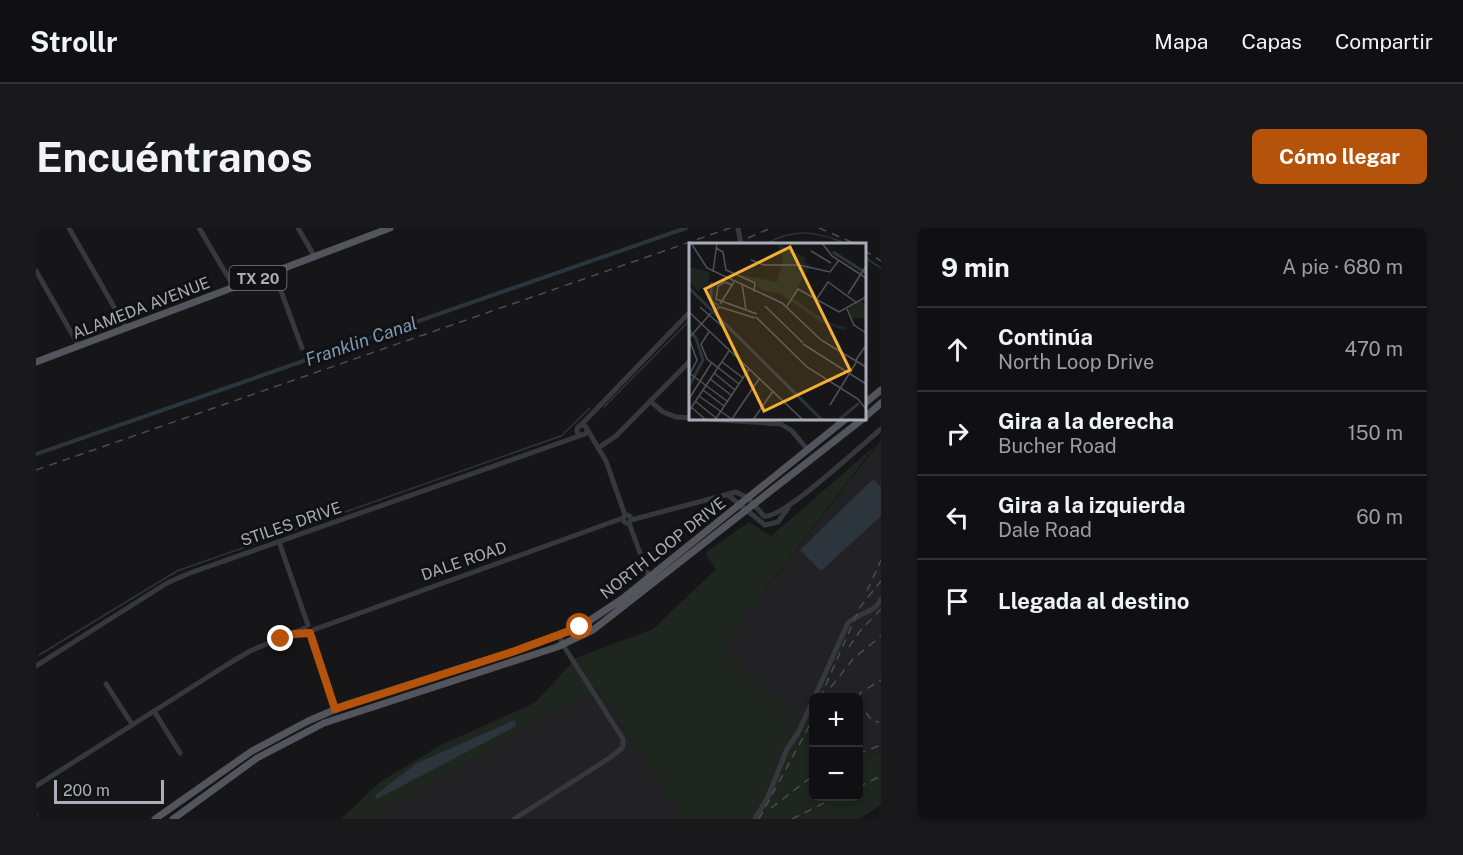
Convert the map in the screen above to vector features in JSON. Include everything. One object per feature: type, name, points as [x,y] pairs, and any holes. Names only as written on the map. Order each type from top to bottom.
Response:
[{"type":"main road","name":"ALAMEDA AVENUE","points":[[36,362],[390,228]]},
{"type":"main road","points":[[866,402],[881,390]]},
{"type":"main road","name":"NORTH LOOP DRIVE","points":[[866,416],[881,403]]},
{"type":"main road","name":"NORTH LOOP DRIVE","points":[[173,819],[278,735],[335,709],[560,636],[601,614],[846,420]]},
{"type":"main road","name":"NORTH LOOP DRIVE","points":[[154,819],[235,768],[288,740],[338,718],[563,645],[610,619],[862,420]]},
{"type":"main road","points":[[448,672],[450,681]]},
{"type":"street","points":[[69,228],[126,328]]},
{"type":"street","points":[[199,228],[234,287]]},
{"type":"street","points":[[298,228],[315,257]]},
{"type":"street","points":[[738,228],[741,243]]},
{"type":"street","points":[[36,271],[79,346]]},
{"type":"street","points":[[274,272],[302,348]]},
{"type":"street","points":[[654,584],[648,577],[606,461],[583,430],[586,419],[689,313]]},
{"type":"street","points":[[598,448],[616,436],[689,362]]},
{"type":"street","points":[[650,401],[663,412],[676,417],[689,418]]},
{"type":"street","points":[[721,420],[781,424],[792,431],[808,450]]},
{"type":"street","points":[[848,420],[853,427]]},
{"type":"street","points":[[748,498],[760,523],[770,525],[781,520],[789,507],[881,429]]},
{"type":"street","name":"STILES DRIVE","points":[[36,666],[167,583],[570,440],[583,430]]},
{"type":"street","name":"DALE ROAD","points":[[36,786],[250,651],[627,519],[740,492],[748,498]]},
{"type":"street","points":[[728,495],[751,508]]},
{"type":"street","points":[[279,542],[338,718]]},
{"type":"street","points":[[816,693],[848,623],[853,617],[874,608],[881,599]]},
{"type":"street","points":[[516,818],[623,747],[623,739],[563,645],[560,636]]},
{"type":"street","points":[[106,684],[132,724]]},
{"type":"street","points":[[755,819],[771,790],[787,749],[800,731],[809,710]]},
{"type":"street","points":[[154,711],[180,753]]},
{"type":"shaded area","points":[[881,440],[881,752],[871,755],[863,753],[863,693],[809,693],[809,728],[722,646]]},
{"type":"shaded area","points":[[876,445],[722,646],[809,728],[809,801],[863,801],[863,753],[871,755],[881,752],[881,805],[859,819],[684,819],[596,688],[374,815],[373,819],[341,819],[380,782],[439,746],[536,702],[576,658],[653,629],[716,569],[705,553],[749,522],[771,536]]},
{"type":"shaded area","points":[[873,479],[881,487],[881,516],[821,571],[800,550]]},
{"type":"shaded area","points":[[596,688],[684,819],[373,819],[374,815]]},
{"type":"shaded area","points":[[515,720],[516,726],[377,799],[375,795],[417,763]]},
{"type":"waterway","name":"Franklin Canal","points":[[36,454],[686,228]]},
{"type":"waterway","points":[[768,243],[786,235],[805,233],[825,236],[844,243]]},
{"type":"waterway","points":[[866,258],[881,268]]},
{"type":"waterway","points":[[604,407],[689,321]]},
{"type":"waterway","points":[[39,655],[177,571],[561,436],[590,408]]},
{"type":"railway","points":[[36,470],[730,228]]},
{"type":"railway","points":[[748,238],[771,228]]},
{"type":"railway","points":[[819,228],[854,243]]},
{"type":"railway","points":[[866,251],[881,261]]},
{"type":"railway","points":[[867,591],[881,560]]},
{"type":"railway","points":[[822,693],[860,607],[881,581]]},
{"type":"railway","points":[[849,647],[860,631],[881,609]]},
{"type":"railway","points":[[831,687],[853,659],[881,636]]},
{"type":"railway","points":[[860,693],[881,680]]},
{"type":"railway","points":[[863,708],[872,721],[879,722]]},
{"type":"railway","points":[[759,819],[809,726]]},
{"type":"railway","points":[[863,752],[881,745]]},
{"type":"railway","points":[[863,785],[881,776]]},
{"type":"railway","points":[[771,808],[809,779]]},
{"type":"railway","points":[[792,819],[828,801]]},
{"type":"route","points":[[281,639],[294,634],[310,633],[335,709],[560,636],[580,627]]}]
